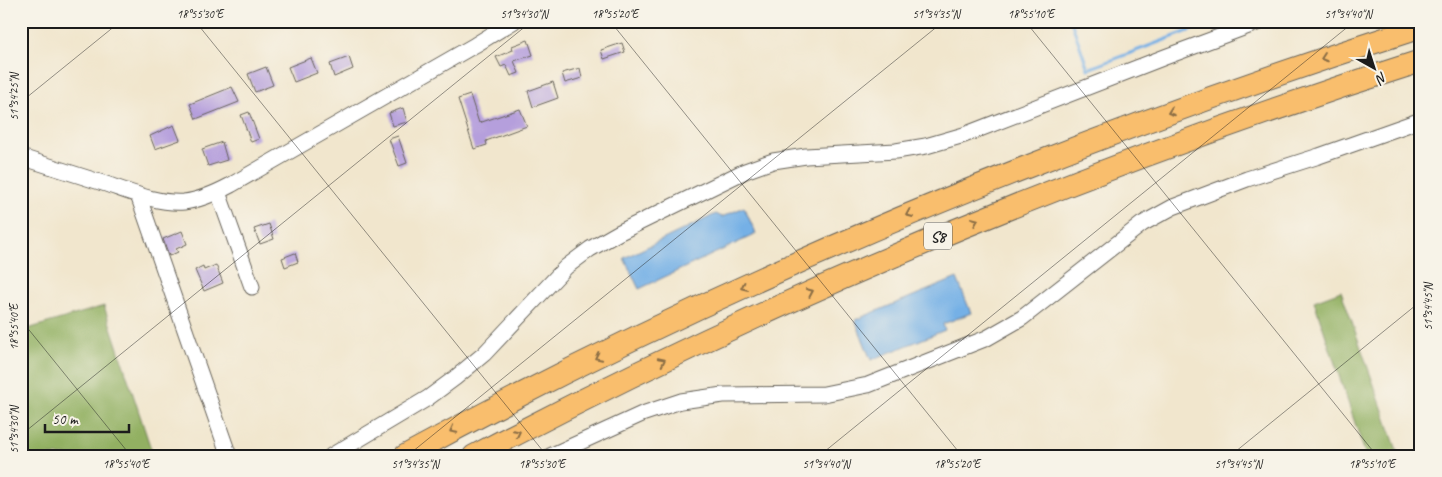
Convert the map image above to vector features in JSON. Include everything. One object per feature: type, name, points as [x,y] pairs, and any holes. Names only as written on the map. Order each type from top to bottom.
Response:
[{"type":"highway","name":"S8","points":[[405,456],[495,408],[665,324],[908,214],[1037,162],[1178,109],[1421,27]]},
{"type":"highway","name":"S8","points":[[474,456],[592,395],[757,316],[958,228],[1222,127],[1421,61]]},
{"type":"street","points":[[21,157],[138,195],[167,201],[184,202],[200,199],[218,192],[426,74],[514,21]]},
{"type":"street","points":[[331,456],[428,398],[455,378],[484,354],[566,267],[590,249],[618,233],[745,171],[773,161],[806,156],[926,146],[964,135],[1262,21]]},
{"type":"street","points":[[550,456],[642,414],[681,401],[723,395],[824,394],[868,385],[987,338],[1010,325],[1037,307],[1142,224],[1173,207],[1247,179],[1421,120]]},
{"type":"street","points":[[218,192],[252,287]]},
{"type":"street","points":[[138,195],[229,456]]},
{"type":"green space","points":[[1341,291],[1399,456],[1366,456],[1314,301]]},
{"type":"green space","points":[[104,306],[153,455],[21,456],[21,331]]},
{"type":"water","points":[[744,207],[756,234],[639,289],[624,258],[716,214],[722,217]]},
{"type":"water","points":[[957,278],[971,313],[943,324],[945,330],[871,360],[855,320]]},
{"type":"building","points":[[528,40],[533,55],[514,61],[519,73],[511,76],[506,65],[501,67],[496,57],[513,50],[512,46]]},
{"type":"building","points":[[622,43],[625,52],[604,59],[601,50]]},
{"type":"building","points":[[349,57],[353,69],[334,77],[330,64]]},
{"type":"building","points":[[311,58],[317,73],[294,82],[288,67]]},
{"type":"building","points":[[266,67],[273,85],[255,92],[248,74]]},
{"type":"building","points":[[580,68],[582,78],[565,83],[562,73]]},
{"type":"building","points":[[553,82],[558,98],[533,107],[528,91]]},
{"type":"building","points":[[232,87],[239,102],[196,119],[190,104]]},
{"type":"building","points":[[470,95],[479,123],[520,109],[527,126],[486,141],[487,145],[474,149],[458,99]]},
{"type":"building","points":[[403,108],[407,122],[393,126],[389,113]]},
{"type":"building","points":[[249,112],[259,139],[251,142],[241,115]]},
{"type":"building","points":[[174,125],[180,140],[155,149],[150,136]]},
{"type":"building","points":[[398,136],[407,163],[399,166],[389,139]]},
{"type":"building","points":[[222,142],[227,160],[208,166],[202,149]]},
{"type":"building","points":[[269,224],[274,239],[260,244],[254,229]]},
{"type":"building","points":[[182,231],[187,244],[176,249],[178,252],[169,256],[163,239]]},
{"type":"building","points":[[295,253],[298,262],[285,267],[282,258]]},
{"type":"building","points":[[216,265],[223,283],[204,291],[195,270],[203,266],[204,270]]},
{"type":"waterway","points":[[1071,21],[1088,69],[1215,21]]}]
